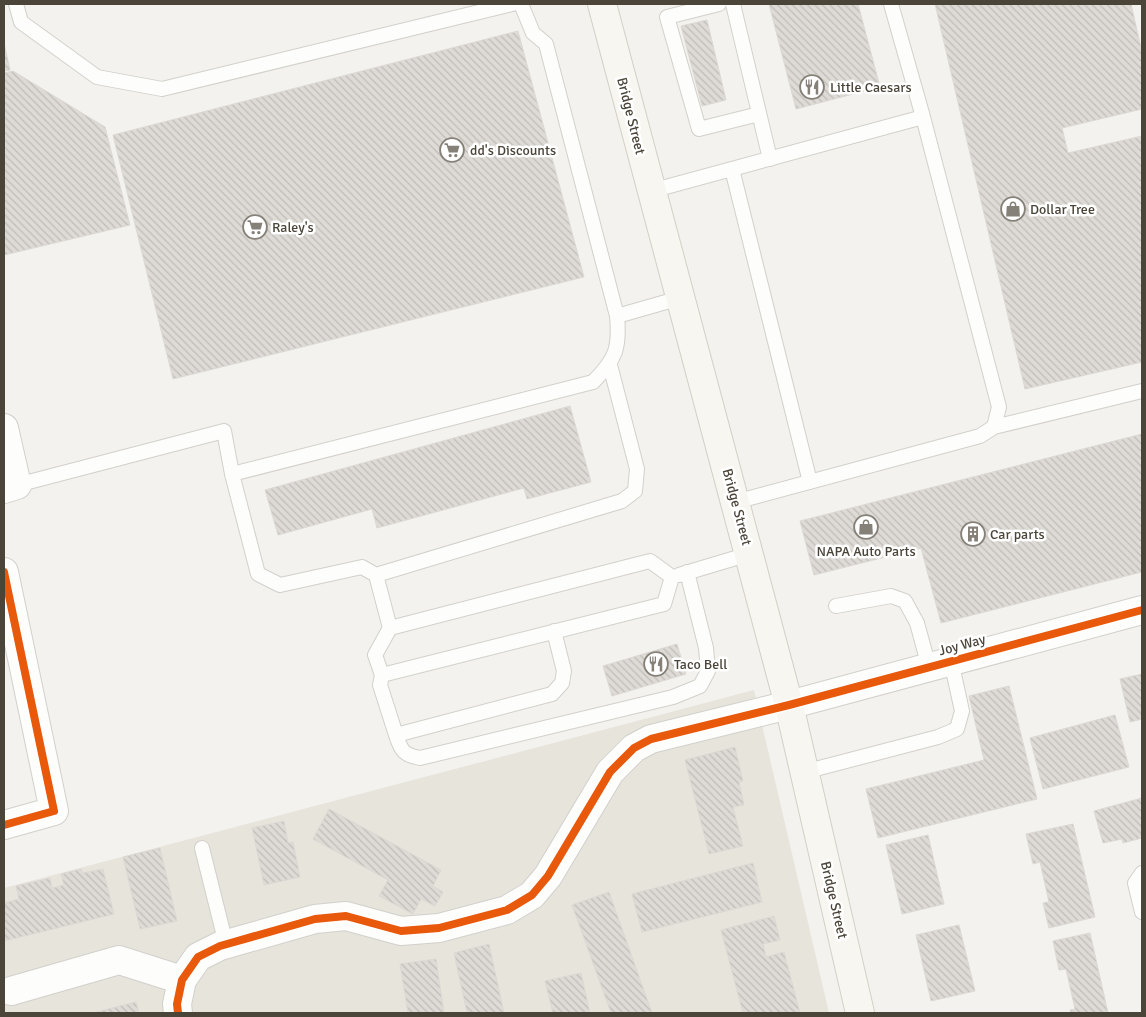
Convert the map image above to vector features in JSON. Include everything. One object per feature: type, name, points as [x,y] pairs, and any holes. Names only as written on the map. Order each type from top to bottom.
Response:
[{"type":"main road","name":"Bridge Street","points":[[602,4],[789,705],[860,1013]]},
{"type":"street","points":[[4,428],[11,487]]},
{"type":"street","points":[[4,572],[54,811],[4,824]]},
{"type":"street","name":"Joy Way","points":[[182,980],[198,957],[226,944],[315,919],[346,916],[401,931],[439,928],[507,910],[532,895],[548,876],[610,772],[634,748],[651,739],[789,705],[1142,610]]},
{"type":"street","points":[[11,991],[119,960],[182,980],[177,1004],[178,1013]]},
{"type":"lane","points":[[16,4],[21,22],[97,77],[162,89],[512,4]]},
{"type":"lane","points":[[232,474],[594,382],[610,365],[619,338],[617,316],[546,44],[534,33],[521,4]]},
{"type":"lane","points":[[719,4],[667,17],[699,129],[760,114]]},
{"type":"lane","points":[[733,4],[770,159]]},
{"type":"lane","points":[[891,4],[923,117],[999,407],[994,427]]},
{"type":"lane","points":[[651,191],[923,117]]},
{"type":"lane","points":[[732,169],[810,482]]},
{"type":"lane","points":[[617,316],[680,298]]},
{"type":"lane","points":[[376,575],[622,501],[635,490],[637,469],[610,365]]},
{"type":"lane","points":[[735,502],[980,436],[994,427],[1142,391]]},
{"type":"lane","points":[[11,487],[224,431],[232,474],[258,574],[280,585],[362,567],[376,575],[390,628],[375,655],[382,675],[380,686],[399,746],[407,755],[420,758],[673,697],[700,686],[708,671],[706,648],[687,572]]},
{"type":"lane","points":[[672,577],[750,554]]},
{"type":"lane","points":[[390,628],[650,561],[672,577]]},
{"type":"lane","points":[[382,675],[664,604],[672,577]]},
{"type":"lane","points":[[804,772],[938,737],[957,730],[962,711],[940,664],[905,601],[890,596],[836,606]]},
{"type":"lane","points":[[396,736],[552,694],[562,683],[564,671],[554,632]]},
{"type":"lane","points":[[202,848],[226,944]]},
{"type":"lane","points":[[1142,873],[1135,883],[1142,912]]},
{"type":"shaded area","points":[[754,690],[829,1013],[4,1013],[4,888]]},
{"type":"building","points":[[769,4],[858,4],[880,87],[796,109]]},
{"type":"building","points":[[935,4],[1131,4],[1142,52],[1142,109],[1062,128],[1068,153],[1142,136],[1142,362],[1025,389]]},
{"type":"building","points":[[707,20],[726,100],[702,106],[681,26]]},
{"type":"building","points":[[518,31],[584,277],[173,379],[113,135]]},
{"type":"building","points":[[4,43],[10,70],[4,71]]},
{"type":"building","points":[[13,71],[105,127],[130,225],[4,255],[4,73]]},
{"type":"building","points":[[570,406],[591,482],[527,499],[524,488],[377,528],[372,509],[278,535],[265,490]]},
{"type":"building","name":"Car parts","points":[[1142,434],[1142,572],[941,623],[921,548],[814,575],[800,521]]},
{"type":"building","points":[[677,644],[686,674],[612,696],[603,666]]},
{"type":"building","points":[[1142,674],[1142,719],[1130,722],[1120,679]]},
{"type":"building","points":[[1009,686],[1037,799],[878,838],[866,789],[984,760],[969,696]]},
{"type":"building","points":[[1115,715],[1129,767],[1043,789],[1030,738]]},
{"type":"building","points":[[735,747],[743,781],[739,782],[744,805],[733,807],[743,846],[709,854],[685,760]]},
{"type":"building","points":[[1142,798],[1142,838],[1123,843],[1122,839],[1103,843],[1094,811]]},
{"type":"building","points":[[329,809],[441,870],[433,886],[443,892],[435,906],[421,899],[413,914],[379,896],[388,880],[313,839]]},
{"type":"building","points":[[284,821],[288,843],[293,842],[300,877],[264,885],[252,828]]},
{"type":"building","points":[[1073,824],[1095,917],[1049,928],[1043,903],[1049,902],[1040,862],[1033,864],[1026,834]]},
{"type":"building","points":[[928,835],[944,904],[902,914],[886,845]]},
{"type":"building","points":[[160,848],[177,921],[140,929],[123,857]]},
{"type":"building","points":[[753,863],[762,902],[642,932],[632,894]]},
{"type":"building","points":[[81,869],[83,873],[103,869],[114,914],[4,941],[4,896],[5,903],[19,899],[16,886],[50,878],[52,888],[64,885],[61,874]]},
{"type":"building","points":[[609,892],[652,1013],[611,1013],[572,905]]},
{"type":"building","points":[[774,916],[780,940],[763,944],[766,957],[784,952],[800,1013],[743,1013],[721,930]]},
{"type":"building","points":[[959,925],[975,991],[931,1001],[916,935]]},
{"type":"building","points":[[1090,933],[1108,1013],[1071,1013],[1070,1010],[1075,1009],[1066,969],[1059,970],[1053,941]]},
{"type":"building","points":[[489,944],[504,1013],[467,1013],[454,953]]},
{"type":"building","points":[[436,959],[444,1013],[408,1013],[400,964]]},
{"type":"building","points":[[581,973],[590,1013],[553,1013],[545,981]]},
{"type":"building","points":[[136,1002],[139,1013],[92,1013]]},
{"type":"cycle path","points":[[4,572],[54,811],[4,825]]},
{"type":"cycle path","points":[[178,1013],[177,1004],[182,980],[198,957],[220,946],[315,919],[346,916],[401,931],[439,928],[507,910],[532,895],[548,876],[610,772],[634,748],[651,739],[789,705],[1142,610]]},
{"type":"place","name":"Little Caesars","points":[[812,87]]},
{"type":"place","name":"dd's Discounts","points":[[452,150]]},
{"type":"place","name":"Dollar Tree","points":[[1013,209]]},
{"type":"place","name":"Raley's","points":[[255,227]]},
{"type":"place","name":"NAPA Auto Parts","points":[[866,527]]},
{"type":"place","name":"Car parts","points":[[973,534]]},
{"type":"place","name":"Taco Bell","points":[[656,664]]}]
